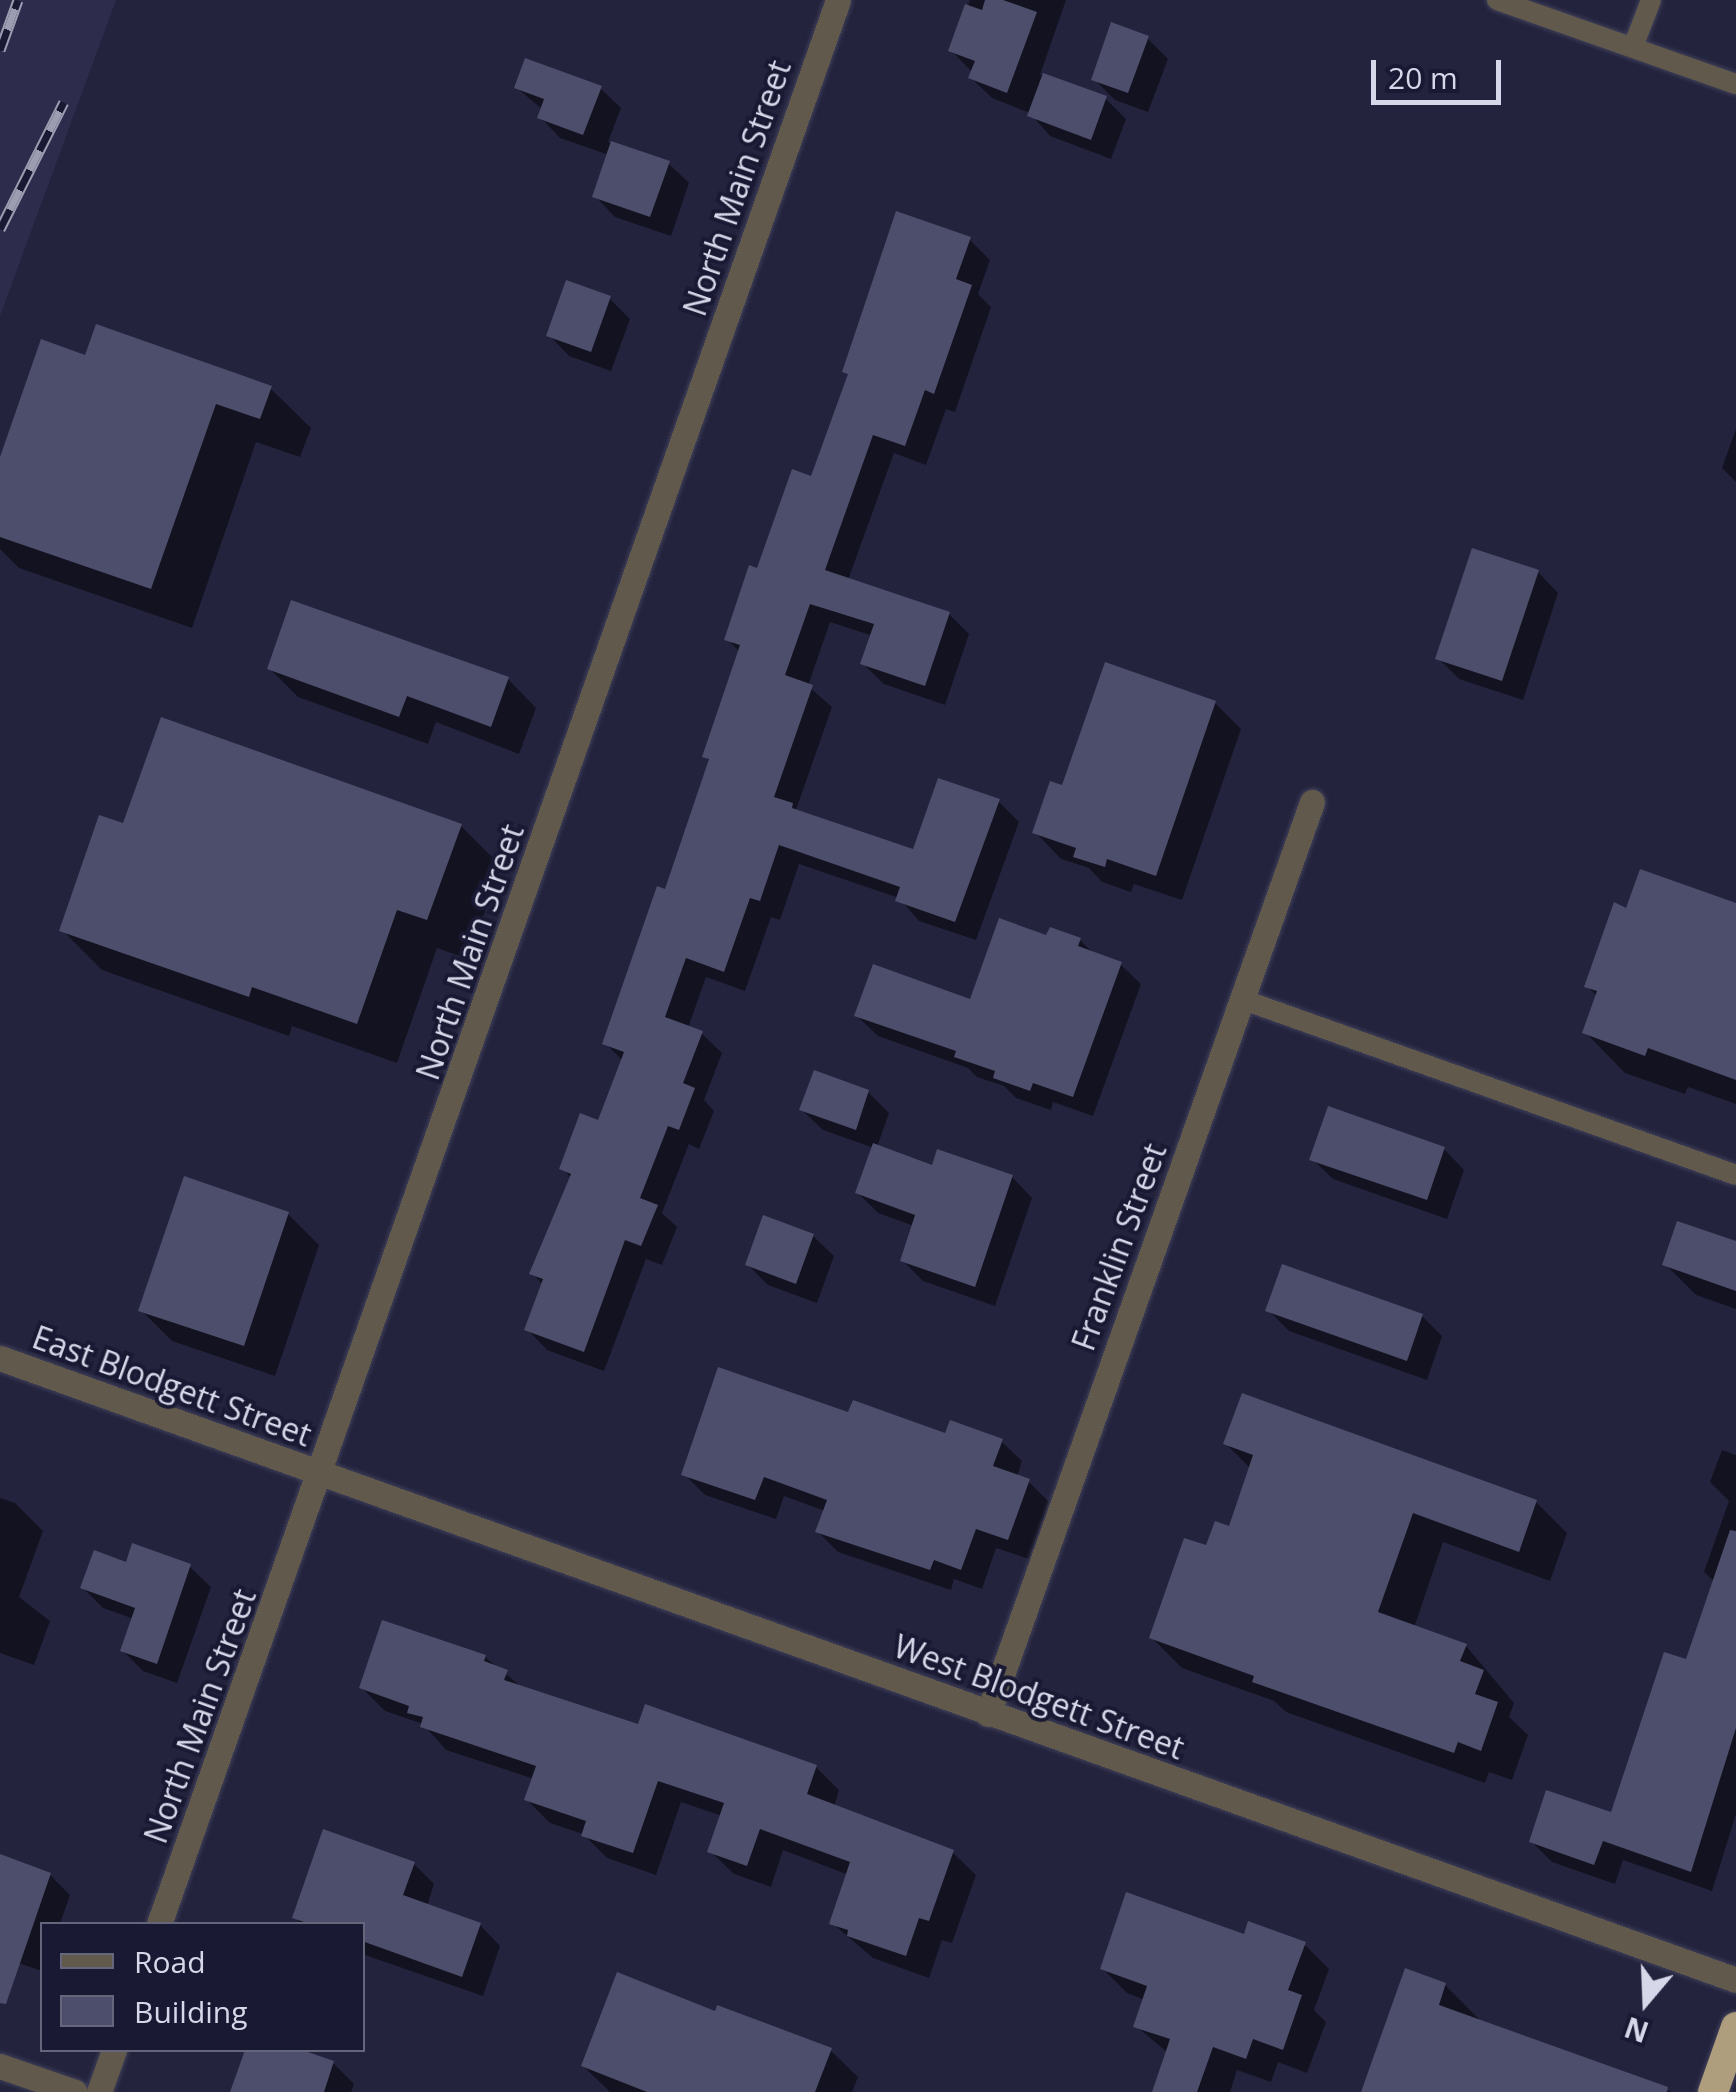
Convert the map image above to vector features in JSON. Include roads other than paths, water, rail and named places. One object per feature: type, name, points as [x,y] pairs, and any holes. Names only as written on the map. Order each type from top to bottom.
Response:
[{"type":"highway","points":[[1713,2092],[1736,2027]]},
{"type":"street","name":"North Main Street","points":[[160,1922],[838,0]]},
{"type":"street","name":"Franklin Street","points":[[988,1714],[1312,802]]},
{"type":"street","name":"East Blodgett Street","points":[[0,1358],[321,1474]]},
{"type":"street","name":"West Blodgett Street","points":[[321,1474],[1736,1980]]},
{"type":"street","points":[[99,2092],[113,2052]]},
{"type":"street","points":[[0,2066],[76,2092]]},
{"type":"lane","points":[[1497,0],[1736,84]]},
{"type":"lane","points":[[1633,47],[1651,0]]},
{"type":"lane","points":[[1241,999],[1736,1175]]},
{"type":"railway","points":[[0,50],[18,0]]},
{"type":"railway","points":[[0,229],[64,102]]}]
